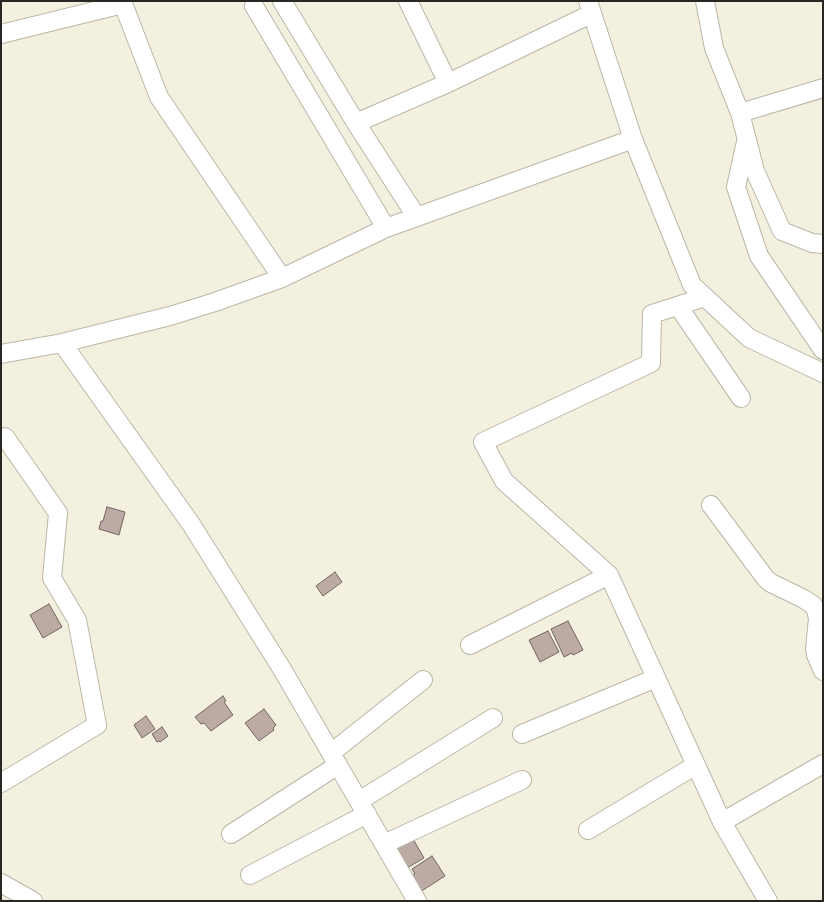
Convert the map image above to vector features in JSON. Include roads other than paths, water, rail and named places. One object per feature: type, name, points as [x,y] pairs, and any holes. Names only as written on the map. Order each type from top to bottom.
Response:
[{"type":"street","points":[[282,1],[356,123],[416,216]]},
{"type":"street","points":[[408,1],[448,83]]},
{"type":"street","points":[[705,1],[714,48],[740,113],[755,171],[782,231],[812,243],[823,244]]},
{"type":"street","points":[[1,34],[122,3],[159,97],[282,278]]},
{"type":"street","points":[[254,6],[386,228]]},
{"type":"street","points":[[356,123],[448,83],[590,7],[633,139],[692,285],[749,338],[823,373]]},
{"type":"street","points":[[740,113],[823,88]]},
{"type":"street","points":[[746,137],[736,187],[759,256],[823,350]]},
{"type":"street","points":[[1,354],[62,343],[170,316],[215,302],[282,278],[386,228],[416,216],[633,139]]},
{"type":"street","points":[[705,297],[652,314],[651,363],[483,442],[504,481],[609,575],[722,822],[768,901]]},
{"type":"street","points":[[678,306],[741,398]]},
{"type":"street","points":[[62,343],[191,524],[282,668],[417,901]]},
{"type":"street","points":[[1,782],[97,725],[77,620],[52,578],[58,513],[5,437]]},
{"type":"street","points":[[711,506],[766,579],[813,605],[818,618],[815,649],[823,671]]},
{"type":"street","points":[[470,645],[609,575]]},
{"type":"street","points":[[522,734],[656,678]]},
{"type":"street","points":[[231,834],[335,759],[423,680]]},
{"type":"street","points":[[250,875],[363,807],[493,718]]},
{"type":"street","points":[[722,822],[823,764]]},
{"type":"street","points":[[588,830],[696,766]]},
{"type":"street","points":[[384,844],[522,780]]},
{"type":"street","points":[[1,883],[33,901]]}]
